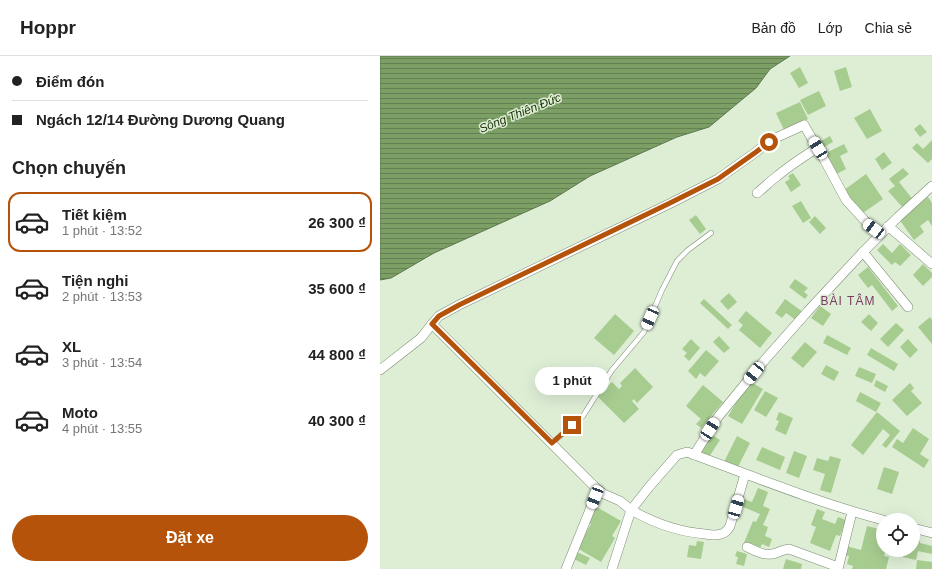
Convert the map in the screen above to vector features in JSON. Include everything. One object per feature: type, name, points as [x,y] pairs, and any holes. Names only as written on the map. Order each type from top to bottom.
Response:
[{"type":"street","points":[[380,370],[421,338],[439,316],[718,179],[769,142],[804,125],[846,200],[881,234]]},
{"type":"street","points":[[757,193],[796,161],[818,148]]},
{"type":"street","points":[[694,455],[718,417],[763,362],[808,311],[888,226],[932,186]]},
{"type":"street","points":[[888,226],[932,264]]},
{"type":"street","points":[[863,252],[908,306]]},
{"type":"street","points":[[432,324],[598,490],[645,518],[693,533],[720,535],[727,531],[730,526],[745,474]]},
{"type":"street","points":[[612,569],[631,510],[677,455],[687,452],[804,496],[876,518]]},
{"type":"street","points":[[566,569],[598,490]]},
{"type":"street","points":[[747,547],[757,552],[766,554],[775,554],[781,550],[789,549],[838,568],[852,512]]},
{"type":"street","points":[[920,530],[932,533]]},
{"type":"lane","points":[[552,443],[583,416],[612,370],[644,332],[662,290],[677,261],[688,250],[711,233]]},
{"type":"water","name":"Sông Thiên Đức","points":[[380,56],[790,56],[770,69],[756,88],[709,127],[677,137],[590,176],[550,201],[434,253],[391,278],[380,280]]},
{"type":"building","points":[[800,67],[808,83],[799,88],[790,73]]},
{"type":"building","points":[[846,67],[852,87],[840,91],[834,71]]},
{"type":"building","points":[[819,91],[826,106],[808,115],[800,100]]},
{"type":"building","points":[[800,102],[808,119],[784,130],[776,113]]},
{"type":"building","points":[[870,109],[882,131],[867,139],[854,118]]},
{"type":"building","points":[[920,124],[927,132],[920,137],[914,129]]},
{"type":"building","points":[[830,136],[833,142],[824,147],[821,141]]},
{"type":"building","points":[[932,140],[932,159],[928,163],[912,148],[917,143],[923,149]]},
{"type":"building","points":[[844,144],[848,152],[840,156],[846,169],[835,175],[824,154]]},
{"type":"building","points":[[884,152],[892,163],[882,170],[875,159]]},
{"type":"building","points":[[903,168],[909,174],[899,182],[914,201],[904,209],[888,191],[895,186],[889,179]]},
{"type":"building","points":[[793,173],[801,185],[791,192],[785,182],[790,179],[788,176]]},
{"type":"building","points":[[866,174],[883,199],[863,213],[856,203],[854,205],[844,190]]},
{"type":"building","points":[[928,197],[932,203],[932,226],[928,220],[920,226],[924,232],[914,240],[899,219]]},
{"type":"building","points":[[801,201],[811,218],[803,223],[792,206]]},
{"type":"building","points":[[696,215],[706,229],[700,234],[689,220]]},
{"type":"building","points":[[815,216],[826,228],[820,234],[809,222]]},
{"type":"building","points":[[883,244],[892,253],[900,244],[911,255],[900,266],[895,262],[892,265],[877,250]]},
{"type":"building","points":[[923,264],[932,273],[932,277],[923,286],[913,275]]},
{"type":"building","points":[[868,267],[898,306],[892,311],[872,285],[868,288],[858,275]]},
{"type":"building","points":[[795,279],[808,288],[804,292],[808,295],[805,299],[789,287]]},
{"type":"building","points":[[729,293],[737,302],[728,310],[720,301]]},
{"type":"building","points":[[704,299],[732,325],[728,329],[700,303]]},
{"type":"building","points":[[785,299],[803,312],[797,321],[786,313],[782,318],[775,313]]},
{"type":"building","points":[[820,306],[831,314],[823,326],[811,318]]},
{"type":"building","points":[[746,311],[772,333],[760,348],[739,330],[743,325],[738,321]]},
{"type":"building","points":[[615,314],[634,331],[614,355],[594,338]]},
{"type":"building","points":[[869,314],[878,323],[871,331],[861,322]]},
{"type":"building","points":[[930,317],[932,320],[932,344],[918,327]]},
{"type":"building","points":[[896,323],[904,330],[888,347],[880,339]]},
{"type":"building","points":[[827,335],[851,348],[847,355],[823,343]]},
{"type":"building","points":[[719,336],[730,348],[724,353],[713,342]]},
{"type":"building","points":[[691,339],[700,348],[689,361],[684,356],[687,353],[682,349]]},
{"type":"building","points":[[908,339],[918,350],[910,358],[900,347]]},
{"type":"building","points":[[805,342],[817,352],[803,368],[791,358]]},
{"type":"building","points":[[871,348],[898,364],[894,371],[867,355]]},
{"type":"building","points":[[706,350],[719,361],[705,377],[700,373],[696,379],[688,371]]},
{"type":"building","points":[[826,365],[839,372],[834,381],[821,374]]},
{"type":"building","points":[[859,367],[876,374],[872,383],[855,376]]},
{"type":"building","points":[[635,368],[653,387],[637,403],[634,399],[632,401],[639,409],[624,423],[597,396],[612,382],[619,389],[622,386],[620,383]]},
{"type":"building","points":[[876,380],[888,386],[885,392],[874,386]]},
{"type":"building","points":[[749,381],[763,389],[742,424],[728,416]]},
{"type":"building","points":[[910,383],[914,388],[911,391],[922,403],[907,416],[892,400]]},
{"type":"building","points":[[703,385],[723,402],[701,428],[696,424],[701,419],[686,406]]},
{"type":"building","points":[[765,391],[778,398],[766,417],[754,410]]},
{"type":"building","points":[[860,392],[881,403],[876,412],[856,401]]},
{"type":"building","points":[[779,412],[793,418],[786,435],[775,430],[779,421],[776,420]]},
{"type":"building","points":[[877,412],[900,431],[886,448],[882,445],[890,435],[883,429],[863,455],[851,445]]},
{"type":"building","points":[[913,428],[929,439],[920,454],[929,460],[924,468],[892,447],[897,439],[903,443]]},
{"type":"building","points":[[709,433],[720,440],[709,457],[699,450]]},
{"type":"building","points":[[737,436],[750,443],[737,469],[724,462]]},
{"type":"building","points":[[762,447],[785,457],[780,470],[756,460]]},
{"type":"building","points":[[794,451],[807,456],[799,478],[786,473]]},
{"type":"building","points":[[830,456],[841,459],[831,493],[820,490],[825,474],[813,470],[817,458],[828,461]]},
{"type":"building","points":[[884,467],[899,472],[892,494],[877,489]]},
{"type":"building","points":[[758,488],[768,492],[763,506],[770,509],[763,525],[768,527],[765,536],[772,539],[769,547],[762,544],[759,551],[743,545],[753,521],[756,522],[760,514],[738,505],[741,498],[752,502]]},
{"type":"building","points":[[595,506],[621,521],[612,536],[615,538],[601,562],[577,548],[591,524],[586,521]]},
{"type":"building","points":[[817,509],[825,512],[822,519],[835,524],[838,517],[846,520],[840,536],[836,535],[830,551],[810,543],[816,527],[811,525]]},
{"type":"building","points":[[867,526],[876,528],[876,557],[889,557],[886,569],[852,569],[853,566],[847,564],[849,556],[844,555],[846,546],[861,550]]},
{"type":"building","points":[[697,541],[704,542],[701,559],[687,557],[689,545],[696,546]]},
{"type":"building","points":[[920,543],[932,546],[932,554],[920,551]]},
{"type":"building","points":[[575,551],[590,558],[586,565],[572,558]]},
{"type":"building","points":[[737,551],[747,554],[744,566],[736,564],[738,557],[735,556]]},
{"type":"building","points":[[903,557],[917,557],[916,560]]},
{"type":"building","points":[[786,559],[802,564],[801,569],[783,569]]},
{"type":"building","points":[[917,560],[932,562],[932,569],[916,569]]},
{"type":"district","name":"BÀI TÂM","points":[[848,301]]},
{"type":"route","points":[[572,425],[552,443],[432,324],[439,316],[459,305],[718,179],[769,142]]}]
